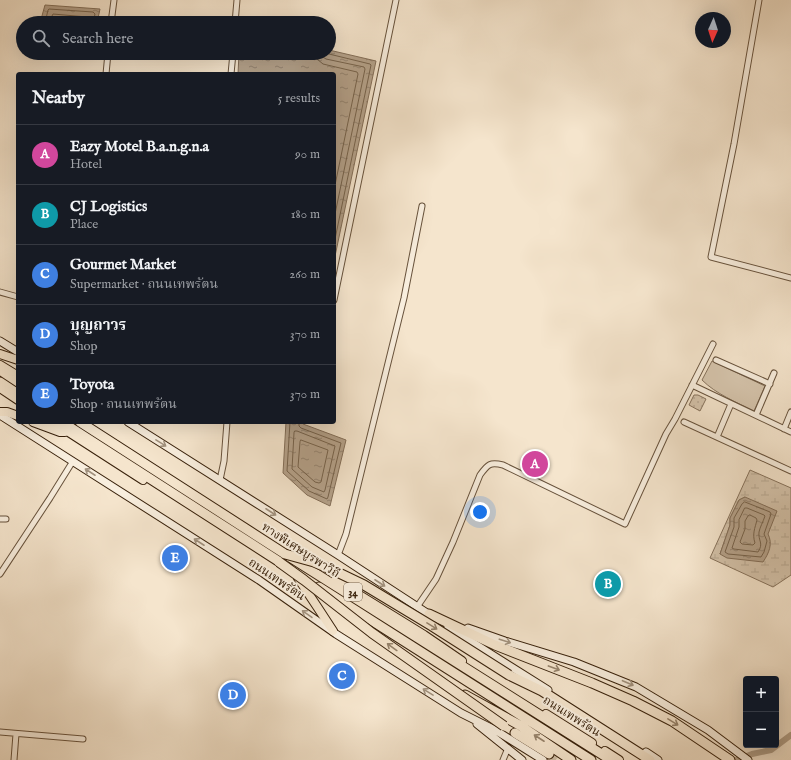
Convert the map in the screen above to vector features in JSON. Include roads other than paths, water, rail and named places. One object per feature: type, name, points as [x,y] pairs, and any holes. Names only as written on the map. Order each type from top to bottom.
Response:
[{"type":"highway","points":[[0,354],[16,359]]},
{"type":"highway","points":[[0,365],[16,375]]},
{"type":"highway","points":[[0,370],[16,381]]},
{"type":"highway","points":[[0,382],[16,393]]},
{"type":"highway","points":[[0,388],[16,399]]},
{"type":"highway","points":[[0,413],[7,412],[16,415]]},
{"type":"highway","points":[[38,424],[60,432],[70,432]]},
{"type":"highway","name":"ถนนเทพรัตน","points":[[56,424],[584,759]]},
{"type":"highway","name":"ทางพิเศษบูรพาวิถี","points":[[65,424],[591,760]]},
{"type":"highway","name":"ทางพิเศษบูรพาวิถี","points":[[83,424],[285,554],[611,760]]},
{"type":"highway","name":"ถนนเทพรัตน","points":[[91,424],[286,550],[424,635],[468,665],[619,760]]},
{"type":"highway","points":[[285,554],[314,562],[364,585],[432,626],[640,760]]},
{"type":"highway","points":[[279,562],[372,633],[504,726]]},
{"type":"highway","points":[[298,578],[333,631]]},
{"type":"highway","points":[[429,614],[496,646],[592,683],[633,701],[672,721],[730,760]]},
{"type":"highway","points":[[509,675],[542,691],[650,760]]},
{"type":"highway","points":[[452,690],[475,700],[521,726],[571,760]]},
{"type":"highway","points":[[515,733],[546,757]]},
{"type":"main road","points":[[0,341],[16,351]]},
{"type":"main road","name":"ถนนเทพรัตน","points":[[0,413],[16,424]]},
{"type":"main road","name":"ถนนเทพรัตน","points":[[17,424],[259,580],[333,631],[461,713],[546,757]]},
{"type":"main road","name":"ถนนเทพรัตน","points":[[131,424],[658,760]]},
{"type":"main road","points":[[429,614],[505,641],[574,662],[636,687],[708,730],[748,760]]},
{"type":"main road","points":[[461,713],[522,760]]},
{"type":"street","points":[[112,16],[114,0]]},
{"type":"street","points":[[236,16],[237,0]]},
{"type":"street","points":[[336,290],[396,0]]},
{"type":"street","points":[[759,0],[734,144],[711,257],[791,278]]},
{"type":"street","points":[[106,72],[107,60]]},
{"type":"street","points":[[231,72],[232,60]]},
{"type":"street","points":[[338,555],[346,534],[399,316],[422,206]]},
{"type":"street","points":[[0,292],[16,296]]},
{"type":"street","points":[[417,607],[436,579],[453,542],[480,475],[487,465],[494,463],[503,465],[625,524],[666,434],[713,344]]},
{"type":"street","points":[[716,360],[770,384]]},
{"type":"street","points":[[756,416],[774,373]]},
{"type":"street","points":[[692,385],[791,432]]},
{"type":"street","points":[[717,437],[731,404]]},
{"type":"street","points":[[784,429],[791,412]]},
{"type":"street","points":[[684,422],[791,471]]},
{"type":"street","points":[[220,480],[224,461],[227,424]]},
{"type":"street","points":[[0,574],[73,461]]},
{"type":"street","points":[[0,732],[83,739]]},
{"type":"street","points":[[14,760],[16,734]]},
{"type":"street","points":[[503,760],[508,748]]},
{"type":"water","points":[[45,5],[100,9],[98,16],[42,16]]},
{"type":"water","points":[[336,52],[376,61],[336,251],[336,72],[238,72],[239,60],[336,60]]},
{"type":"water","points":[[286,424],[303,424],[346,440],[330,506],[307,495],[283,473]]},
{"type":"water","points":[[745,497],[777,511],[768,534],[770,548],[763,562],[727,558],[720,554],[730,525],[730,518],[739,500]]},
{"type":"waterway","points":[[736,760],[752,754],[771,750],[791,735]]},
{"type":"tunnel","points":[[549,754],[557,760]]},
{"type":"place","name":"Eazy Motel B.a.n.g.n.a","points":[[535,464]]},
{"type":"place","name":"Toyota","points":[[175,558]]},
{"type":"place","name":"CJ Logistics","points":[[608,584]]},
{"type":"place","name":"Gourmet Market","points":[[342,676]]},
{"type":"place","name":"บุญถาวร","points":[[233,695]]}]
